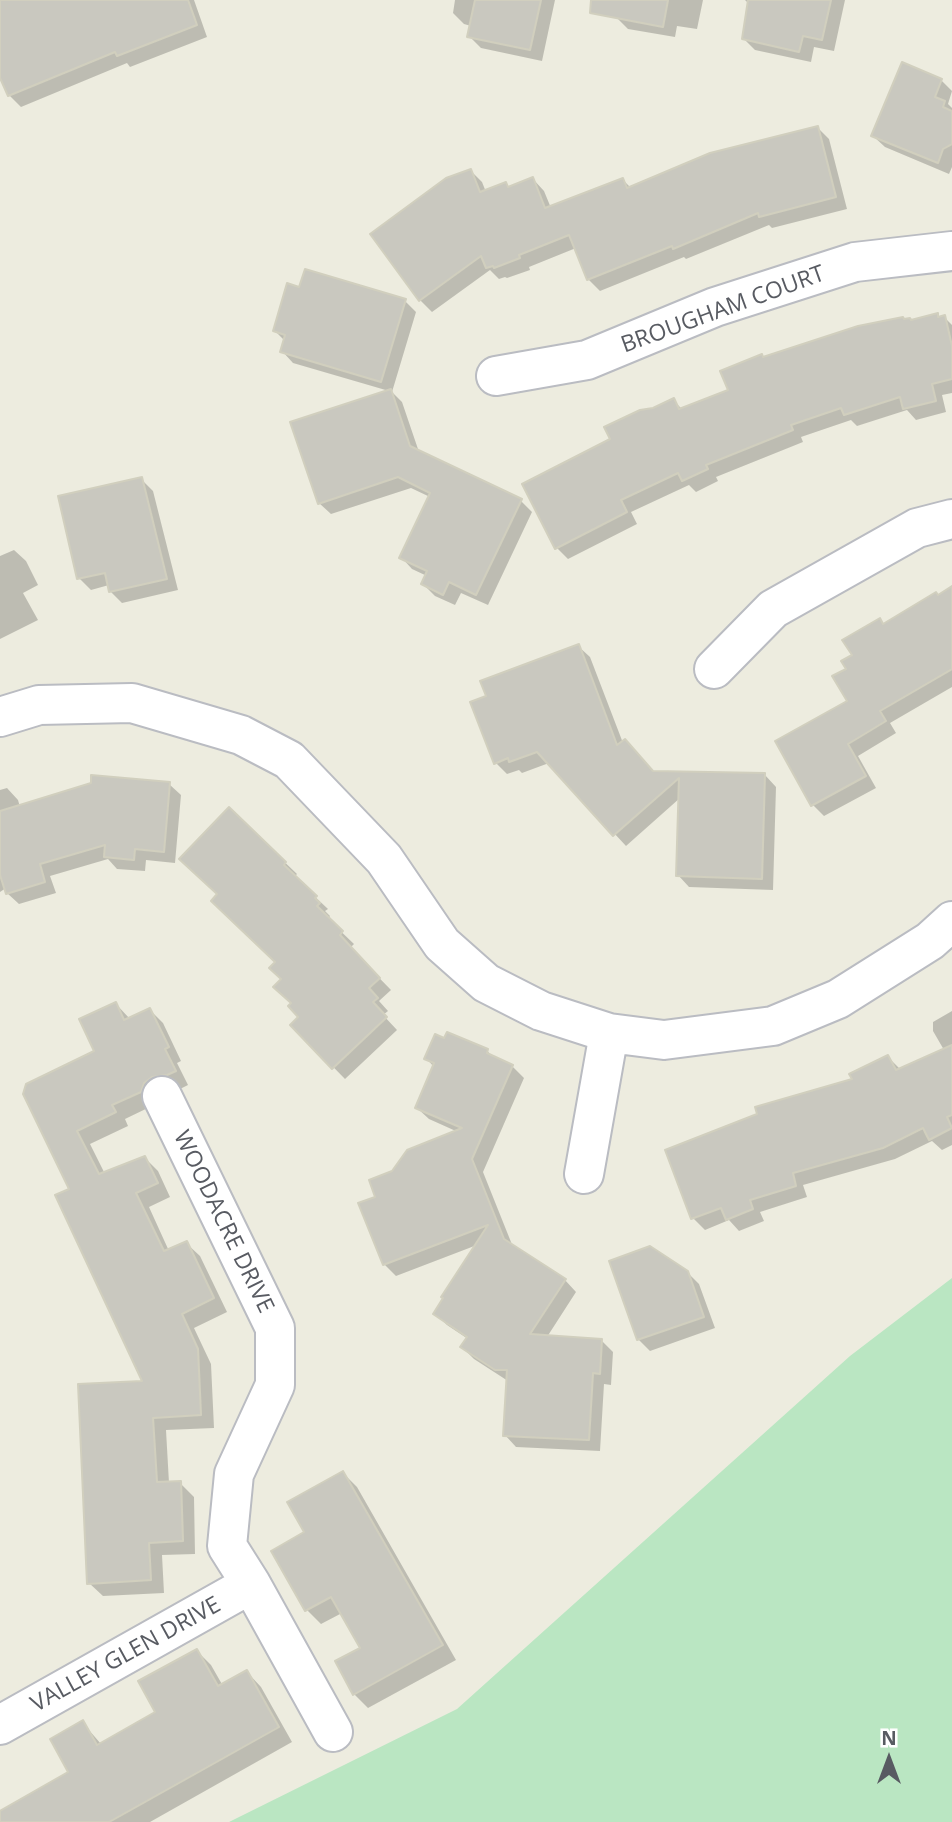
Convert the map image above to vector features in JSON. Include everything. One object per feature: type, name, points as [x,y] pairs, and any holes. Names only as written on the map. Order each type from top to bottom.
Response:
[{"type":"street","name":"BROUGHAM COURT","points":[[496,376],[587,360],[715,307],[855,262],[952,251]]},
{"type":"street","points":[[714,668],[773,609],[917,528],[952,519]]},
{"type":"street","points":[[0,718],[39,705],[132,703],[241,735],[289,760],[384,859],[442,944],[486,983],[541,1011],[609,1033],[664,1040],[773,1026],[838,999],[930,940],[952,921]]},
{"type":"street","points":[[584,1174],[609,1033]]},
{"type":"street","name":"WOODACRE DRIVE","points":[[162,1097],[275,1328],[275,1385],[234,1474],[227,1546],[333,1732]]},
{"type":"street","name":"VALLEY GLEN DRIVE","points":[[0,1725],[251,1584]]},
{"type":"green space","points":[[952,1278],[952,1822],[229,1822],[457,1709],[850,1356]]},
{"type":"building","points":[[0,0],[188,0],[197,25],[117,56],[115,52],[8,96],[0,78]]},
{"type":"building","points":[[475,0],[541,0],[530,50],[467,37]]},
{"type":"building","points":[[591,0],[668,0],[663,27],[590,13]]},
{"type":"building","points":[[748,0],[831,0],[822,40],[803,36],[799,52],[742,39]]},
{"type":"building","points":[[902,62],[942,79],[935,97],[945,101],[943,107],[952,111],[952,144],[943,149],[938,163],[871,136]]},
{"type":"building","points":[[818,126],[836,197],[759,217],[758,213],[673,249],[672,246],[587,280],[569,235],[494,268],[486,268],[481,256],[419,301],[370,234],[446,178],[471,169],[480,192],[506,182],[508,187],[533,177],[545,208],[623,178],[627,188],[710,153]]},
{"type":"building","points":[[305,269],[406,299],[381,382],[280,352],[285,335],[273,331],[287,283],[299,287]]},
{"type":"building","points":[[938,313],[938,317],[945,315],[952,346],[952,379],[932,384],[936,401],[903,409],[900,397],[844,415],[841,408],[791,425],[793,430],[706,465],[708,469],[682,481],[678,473],[621,500],[627,512],[555,549],[522,484],[610,439],[604,427],[674,398],[679,409],[728,390],[720,371],[762,354],[763,357],[858,326],[903,317],[911,320]]},
{"type":"building","points":[[391,389],[410,446],[522,499],[476,595],[449,582],[443,595],[421,584],[427,571],[399,558],[430,493],[398,477],[318,504],[290,422]]},
{"type":"building","points":[[142,477],[167,579],[109,592],[105,573],[77,579],[58,496]]},
{"type":"building","points":[[952,586],[952,669],[880,711],[886,721],[848,744],[866,776],[811,806],[775,741],[847,701],[832,676],[846,669],[841,661],[852,655],[842,640],[880,618],[883,624],[936,592],[938,595]]},
{"type":"building","points":[[579,644],[617,745],[625,739],[653,771],[765,773],[762,879],[676,876],[679,778],[613,836],[537,752],[509,762],[508,758],[494,764],[470,702],[486,696],[480,681]]},
{"type":"building","points":[[91,775],[170,782],[164,852],[135,849],[134,860],[104,857],[105,845],[40,864],[45,882],[6,894],[0,875],[0,811],[91,783]]},
{"type":"building","points":[[229,807],[317,896],[315,898],[320,903],[317,906],[343,931],[340,935],[380,978],[369,988],[378,998],[373,1002],[387,1017],[332,1069],[290,1025],[298,1017],[288,1006],[291,1003],[273,987],[281,979],[269,968],[275,962],[211,901],[217,894],[179,859]]},
{"type":"building","points":[[116,1002],[124,1020],[150,1008],[169,1047],[165,1049],[176,1071],[152,1077],[144,1083],[141,1092],[112,1105],[116,1112],[77,1131],[99,1174],[145,1156],[158,1183],[136,1193],[164,1251],[187,1241],[214,1298],[182,1314],[198,1349],[201,1415],[153,1418],[157,1482],[181,1481],[183,1541],[149,1543],[151,1580],[87,1584],[78,1384],[142,1381],[55,1195],[69,1189],[23,1094],[26,1084],[94,1051],[79,1019]]},
{"type":"building","points":[[447,1032],[488,1049],[487,1053],[513,1065],[472,1159],[504,1239],[566,1279],[530,1334],[602,1339],[600,1374],[593,1373],[589,1440],[503,1436],[507,1370],[495,1370],[460,1347],[467,1337],[433,1314],[443,1298],[441,1297],[488,1225],[383,1265],[358,1203],[375,1197],[369,1180],[392,1171],[407,1150],[462,1128],[415,1108],[434,1063],[424,1059],[435,1034],[444,1038]]},
{"type":"building","points":[[952,1045],[952,1115],[947,1117],[952,1128],[929,1140],[923,1128],[883,1148],[793,1173],[796,1186],[750,1200],[753,1209],[726,1220],[721,1208],[691,1219],[665,1150],[757,1114],[755,1107],[852,1079],[849,1074],[888,1055],[896,1070]]},
{"type":"building","points":[[650,1246],[688,1271],[704,1317],[637,1340],[609,1261]]},
{"type":"building","points":[[343,1471],[443,1645],[353,1695],[335,1661],[360,1648],[331,1597],[305,1611],[271,1551],[304,1532],[287,1502]]},
{"type":"building","points":[[197,1649],[218,1686],[247,1670],[279,1727],[109,1822],[0,1822],[0,1811],[68,1772],[50,1739],[83,1720],[97,1745],[155,1712],[138,1681]]}]
